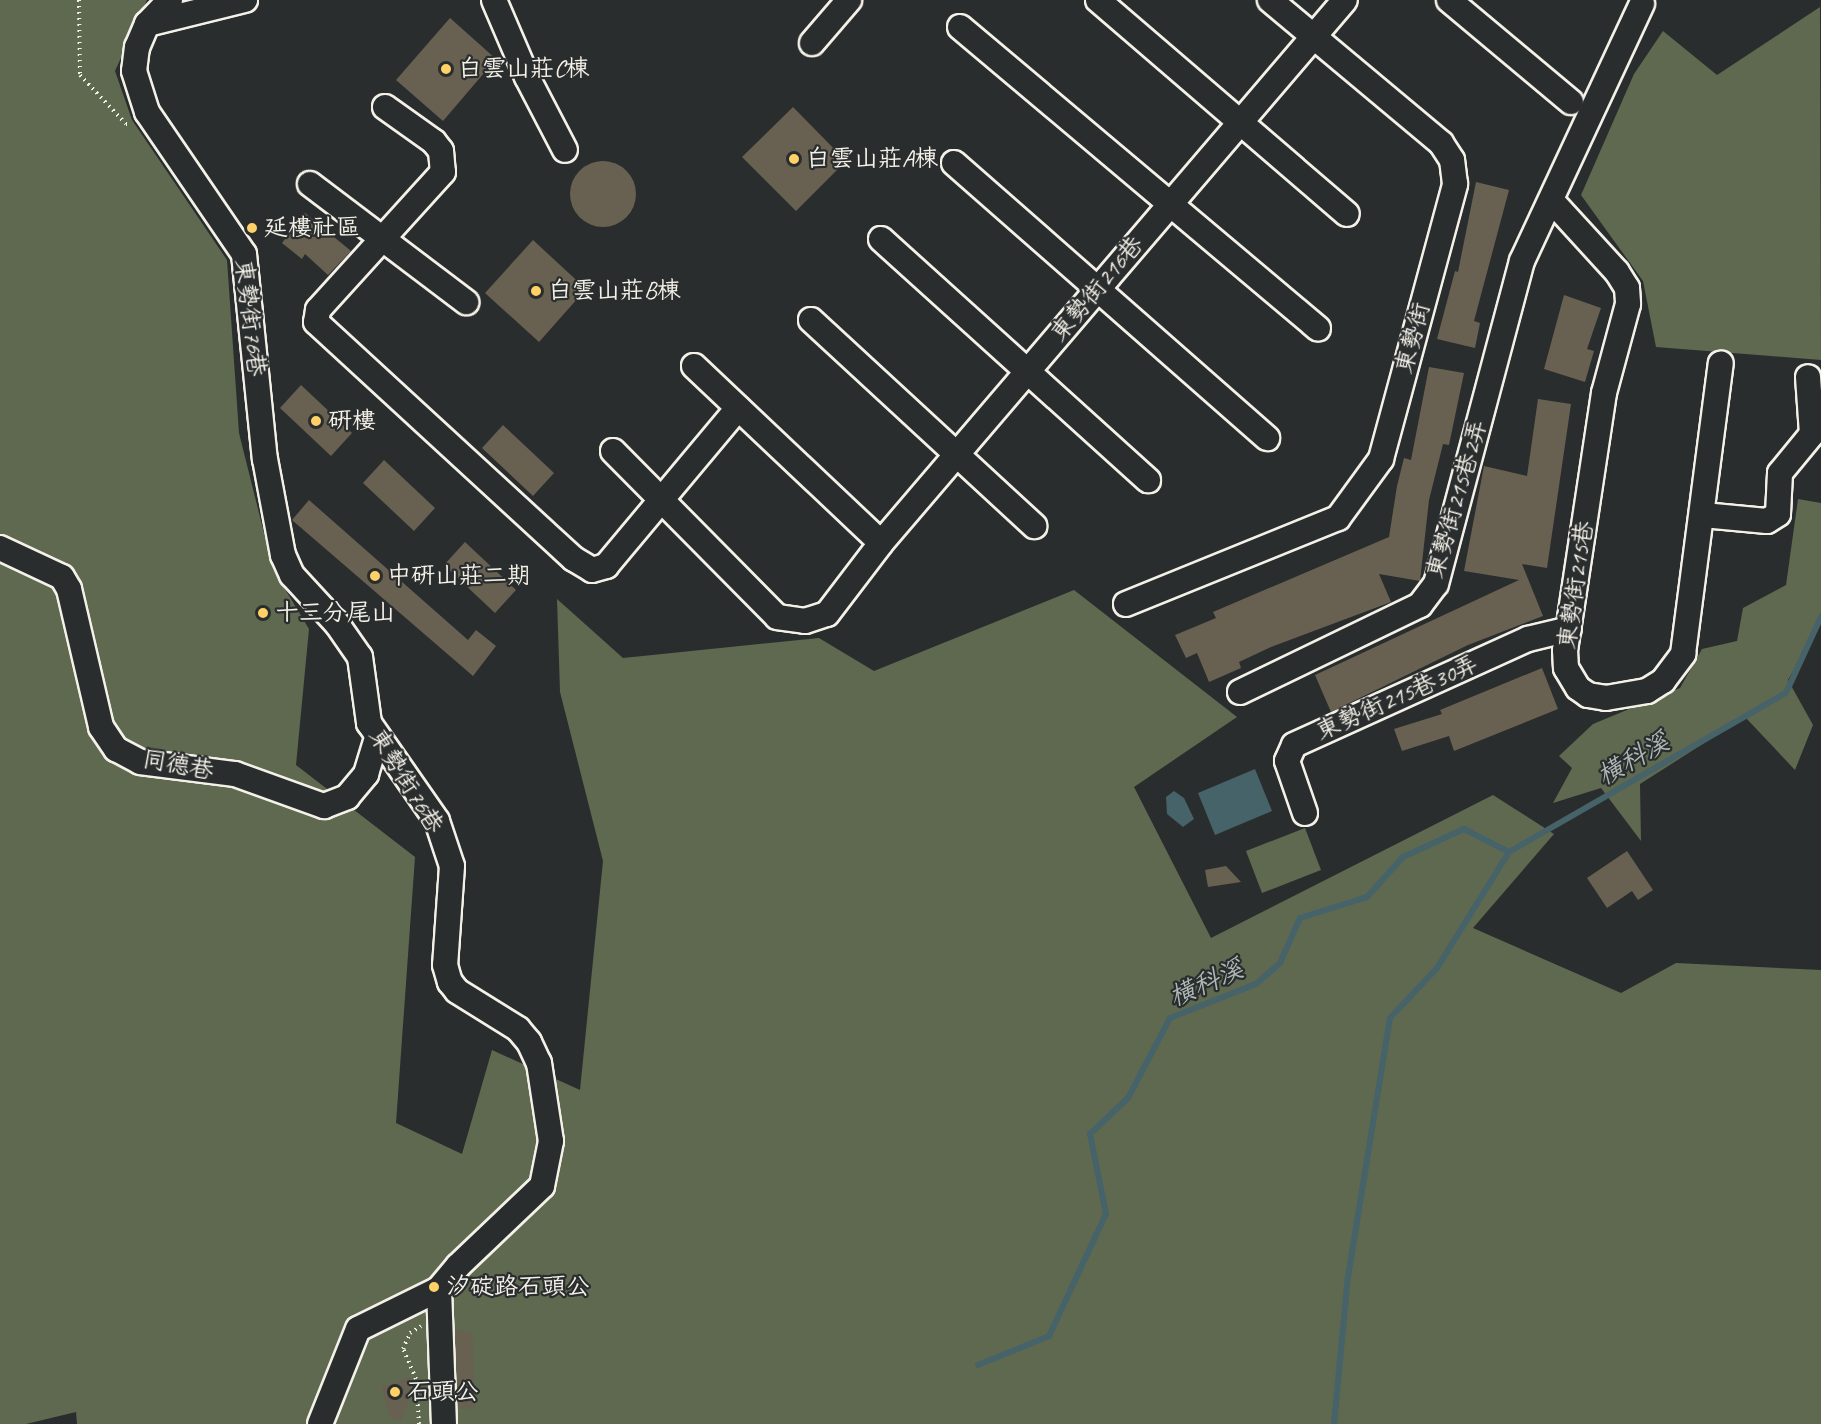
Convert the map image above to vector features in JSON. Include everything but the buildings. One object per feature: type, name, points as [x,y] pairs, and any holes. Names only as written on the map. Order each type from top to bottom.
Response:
[{"type":"street","points":[[147,24],[170,0]]},
{"type":"street","points":[[147,24],[245,0]]},
{"type":"street","points":[[494,0],[527,78],[565,150]]},
{"type":"street","points":[[812,43],[849,0]]},
{"type":"street","points":[[1098,0],[1347,214]]},
{"type":"street","name":"東勢街","points":[[1126,604],[1338,518],[1381,459],[1455,184],[1452,160],[1441,143],[1270,0]]},
{"type":"street","points":[[1313,35],[1345,0]]},
{"type":"street","points":[[1449,0],[1571,102]]},
{"type":"street","name":"東勢街215巷2弄","points":[[1240,692],[1420,605],[1436,584],[1521,261],[1534,229],[1552,201],[1646,1]]},
{"type":"street","name":"東勢街76巷","points":[[147,24],[137,46],[134,70],[153,120],[244,254],[265,459],[283,555],[292,575],[337,624],[360,657],[369,723],[377,739],[437,821],[452,866],[445,965],[450,982],[458,991],[518,1029],[529,1042],[539,1063],[551,1141],[542,1186],[458,1266],[439,1289]]},
{"type":"street","points":[[960,27],[1318,328]]},
{"type":"street","name":"東勢街216巷","points":[[613,451],[777,617],[805,621],[827,614],[881,543],[1313,35]]},
{"type":"street","points":[[385,107],[434,141],[444,162],[443,172],[316,317],[318,327],[381,378],[574,559],[592,570],[606,566],[738,408]]},
{"type":"street","points":[[954,163],[1267,438]]},
{"type":"street","points":[[310,184],[466,302]]},
{"type":"street","name":"東勢街215巷","points":[[1552,201],[1617,272],[1627,288],[1628,304],[1604,393],[1569,629],[1566,668],[1578,688],[1588,695],[1628,697],[1663,681],[1677,664],[1687,639],[1721,363]]},
{"type":"street","points":[[880,238],[1148,480]]},
{"type":"street","points":[[811,320],[1034,526]]},
{"type":"street","points":[[694,366],[881,543]]},
{"type":"street","points":[[1703,515],[1767,521],[1778,514],[1780,473],[1812,434],[1808,377]]},
{"type":"street","name":"同德巷","points":[[0,548],[62,577],[69,589],[101,727],[116,749],[124,754],[140,762],[235,774],[324,806],[346,797],[366,774],[377,739]]},
{"type":"street","name":"東勢街215巷30弄","points":[[1305,813],[1287,761],[1294,745],[1528,639],[1569,629]]},
{"type":"street","points":[[320,1424],[358,1329],[439,1289],[444,1424]]},
{"type":"path","points":[[79,0],[80,75],[126,124],[153,120]]},
{"type":"green space","points":[[0,0],[147,0],[115,71],[132,120],[227,260],[239,433],[273,569],[309,629],[296,765],[415,857],[396,1123],[462,1154],[492,1050],[580,1090],[603,861],[560,692],[557,599],[623,658],[819,638],[874,671],[1074,590],[1237,717],[1134,787],[1211,938],[1493,795],[1554,834],[1473,928],[1621,993],[1676,963],[1821,970],[1821,1424],[77,1424],[76,1412],[26,1424],[0,1424]]},
{"type":"green space","points":[[1820,7],[1821,360],[1656,347],[1643,281],[1581,195],[1634,74],[1663,31],[1717,75]]},
{"type":"green space","points":[[1798,499],[1821,503],[1821,623],[1788,680],[1813,725],[1795,770],[1745,717],[1640,784],[1641,841],[1601,788],[1553,803],[1572,768],[1559,756],[1593,724],[1680,688],[1702,649],[1737,641],[1743,608],[1786,585]]},
{"type":"green space","points":[[1305,828],[1321,870],[1262,893],[1246,851]]},
{"type":"water","points":[[1255,769],[1272,811],[1215,835],[1198,793]]},
{"type":"water","points":[[1174,791],[1184,798],[1194,819],[1183,827],[1167,814],[1166,797]]},
{"type":"waterway","name":"橫科溪","points":[[978,1365],[1049,1336],[1106,1214],[1090,1134],[1128,1098],[1170,1018],[1256,984],[1280,963],[1300,918],[1367,897],[1403,857],[1464,829],[1509,852],[1786,693],[1821,617]]},
{"type":"waterway","points":[[1334,1424],[1348,1277],[1390,1018],[1437,968],[1509,852]]},
{"type":"place","name":"白雲山莊C棟","points":[[446,69]]},
{"type":"place","name":"白雲山莊A棟","points":[[794,159]]},
{"type":"place","name":"延樓社區","points":[[252,228]]},
{"type":"place","name":"白雲山莊B棟","points":[[536,291]]},
{"type":"place","name":"研樓","points":[[316,421]]},
{"type":"place","name":"中研山莊二期","points":[[375,576]]},
{"type":"place","name":"十三分尾山","points":[[263,613]]},
{"type":"place","name":"汐碇路石頭公","points":[[434,1287]]},
{"type":"place","name":"石頭公","points":[[395,1392]]}]
